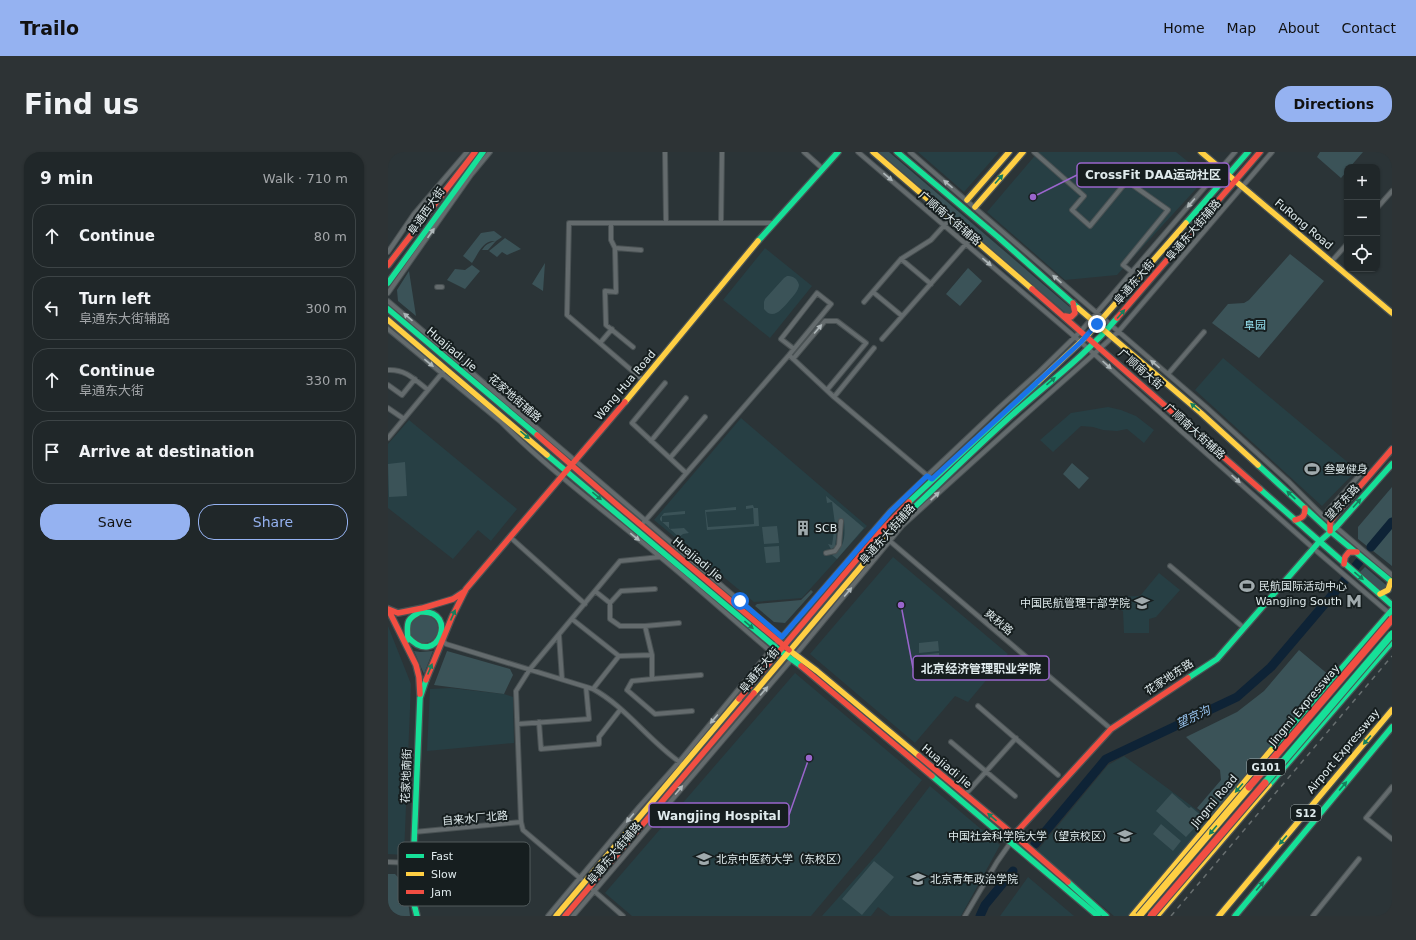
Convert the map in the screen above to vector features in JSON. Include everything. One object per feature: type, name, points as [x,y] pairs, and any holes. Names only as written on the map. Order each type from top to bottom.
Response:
[{"type":"main road","name":"阜通西大街","points":[[388,265],[433,205],[476,152]]},
{"type":"main road","name":"阜通西大街","points":[[388,283],[483,152]]},
{"type":"main road","name":"Wang Hua Road","points":[[442,638],[466,589],[510,536],[572,466],[773,223],[838,152]]},
{"type":"main road","name":"广顺南大街","points":[[873,152],[1087,336],[1318,542],[1392,604]]},
{"type":"main road","name":"广顺南大街","points":[[897,152],[1001,235],[1073,304],[1097,319],[1108,328],[1112,337],[1201,413],[1305,508],[1332,526],[1357,552],[1392,580]]},
{"type":"main road","points":[[967,200],[1009,152]]},
{"type":"main road","points":[[975,207],[1023,152]]},
{"type":"main road","name":"FuRong Road","points":[[1201,152],[1392,313]]},
{"type":"main road","name":"阜通东大街","points":[[565,916],[681,763],[778,645],[877,530],[904,506],[929,478],[1087,336],[1097,319],[1229,175],[1248,152]]},
{"type":"main road","name":"阜通东大街","points":[[556,916],[587,885],[791,655],[888,540],[899,522],[1011,416],[1094,343],[1260,152]]},
{"type":"main road","points":[[975,191],[978,196],[982,198]]},
{"type":"main road","points":[[1063,316],[1071,317],[1075,313],[1073,304]]},
{"type":"main road","name":"Huajiadi Jie","points":[[388,309],[572,466],[643,523],[778,645]]},
{"type":"main road","name":"Huajiadi Jie","points":[[388,320],[444,371],[572,466],[668,556],[965,795],[1098,916]]},
{"type":"main road","name":"望京东路","points":[[1332,526],[1392,448]]},
{"type":"main road","name":"望京东路","points":[[1332,526],[1392,464]]},
{"type":"main road","points":[[1295,520],[1302,518],[1305,514],[1305,508]]},
{"type":"main road","name":"花家地东路","points":[[1013,839],[1111,729],[1217,659],[1332,526]]},
{"type":"main road","points":[[1344,564],[1344,556],[1349,552],[1357,552]]},
{"type":"main road","points":[[1380,594],[1387,593],[1390,589],[1392,580]]},
{"type":"main road","points":[[406,612],[453,599],[466,589]]},
{"type":"main road","points":[[408,648],[407,623],[410,618],[429,606]]},
{"type":"main road","points":[[388,609],[398,613],[431,613],[436,616],[442,627],[442,638],[431,646],[425,647],[414,644],[398,627]]},
{"type":"main road","points":[[388,609],[418,671],[420,698]]},
{"type":"main road","name":"Jingmi Road","points":[[1132,916],[1215,816],[1391,614]]},
{"type":"main road","name":"Jingmi Expressway","points":[[1139,916],[1391,614]]},
{"type":"main road","name":"Jingmi Expressway","points":[[1151,916],[1392,634]]},
{"type":"main road","name":"花家地南街","points":[[414,842],[420,698],[442,638]]},
{"type":"main road","name":"G101","points":[[1157,916],[1392,642]]},
{"type":"main road","name":"Huajiadi Jie","points":[[791,655],[1106,916]]},
{"type":"main road","name":"Airport Expressway","points":[[1219,916],[1392,710]]},
{"type":"main road","name":"Airport Expressway","points":[[1235,916],[1392,727]]},
{"type":"main road","name":"花家地南街","points":[[414,906],[417,916]]},
{"type":"street","points":[[388,252],[414,214],[467,152]]},
{"type":"street","points":[[388,293],[471,175],[490,152]]},
{"type":"street","points":[[665,152],[666,222]]},
{"type":"street","points":[[720,223],[722,152]]},
{"type":"street","points":[[804,152],[823,169]]},
{"type":"street","name":"广顺南大街辅路","points":[[858,152],[1088,348],[1313,548],[1391,614]]},
{"type":"street","points":[[910,152],[975,207],[1001,235],[1097,319]]},
{"type":"street","points":[[1034,152],[1084,196],[1072,210],[1090,226],[1127,181],[1168,210],[1123,264],[1132,272]]},
{"type":"street","name":"阜通东大街辅路","points":[[929,478],[1081,331],[1097,319],[1132,272],[1235,152]]},
{"type":"street","name":"阜通东大街辅路","points":[[888,540],[934,496],[1118,332],[1272,152]]},
{"type":"street","points":[[1380,205],[1392,191]]},
{"type":"street","points":[[864,302],[901,259],[931,240],[950,219]]},
{"type":"street","points":[[643,380],[567,315],[569,223],[773,223]]},
{"type":"street","points":[[611,223],[611,240],[615,248],[616,292],[605,290],[606,325],[633,348]]},
{"type":"street","points":[[882,340],[972,237]]},
{"type":"street","points":[[1331,262],[1344,247]]},
{"type":"street","points":[[615,248],[641,250]]},
{"type":"street","points":[[901,259],[931,284]]},
{"type":"street","points":[[437,287],[442,287]]},
{"type":"street","points":[[873,292],[902,316]]},
{"type":"street","points":[[643,523],[794,350],[831,304],[817,294],[781,339],[794,350]]},
{"type":"street","name":"花家地街辅路","points":[[388,300],[572,466]]},
{"type":"street","points":[[793,358],[825,321],[837,321],[866,343],[827,390]]},
{"type":"street","points":[[1108,328],[1118,332],[1206,407],[1289,482],[1332,526],[1392,580]]},
{"type":"street","points":[[388,329],[444,371],[562,477],[660,557],[778,645]]},
{"type":"street","points":[[600,343],[612,329]]},
{"type":"street","points":[[1168,374],[1204,332]]},
{"type":"street","points":[[834,397],[874,348]]},
{"type":"street","points":[[789,354],[834,397],[929,478]]},
{"type":"street","points":[[388,370],[403,372],[428,390]]},
{"type":"street","points":[[388,438],[444,371]]},
{"type":"street","points":[[388,385],[402,395],[415,380]]},
{"type":"street","points":[[665,383],[632,423],[686,473]]},
{"type":"street","points":[[651,441],[686,398]]},
{"type":"street","points":[[388,408],[404,419]]},
{"type":"street","points":[[670,458],[705,417]]},
{"type":"street","points":[[1323,516],[1365,469]]},
{"type":"street","points":[[826,553],[835,551],[839,545],[841,521]]},
{"type":"street","name":"阜通东大街辅路","points":[[778,645],[832,575],[877,530]]},
{"type":"street","name":"爽秋路","points":[[877,530],[1111,729]]},
{"type":"street","points":[[510,536],[585,604]]},
{"type":"street","points":[[521,822],[516,691],[530,670],[620,561],[668,556]]},
{"type":"street","points":[[1170,566],[1244,628]]},
{"type":"street","points":[[655,589],[621,591],[610,603],[610,619],[620,626],[645,626],[679,623]]},
{"type":"street","points":[[596,591],[610,603]]},
{"type":"street","points":[[572,619],[619,656],[652,655]]},
{"type":"street","points":[[645,626],[652,655],[652,679]]},
{"type":"street","points":[[559,635],[562,679]]},
{"type":"street","points":[[442,638],[446,644],[562,679],[601,693],[681,763]]},
{"type":"street","points":[[592,689],[619,656]]},
{"type":"street","points":[[692,711],[655,714],[627,690],[632,681],[701,675]]},
{"type":"street","points":[[518,724],[589,719],[586,687]]},
{"type":"street","points":[[978,706],[1058,774]]},
{"type":"street","points":[[539,722],[542,749],[599,744],[598,737],[620,710]]},
{"type":"street","points":[[965,795],[1016,738]]},
{"type":"street","points":[[951,742],[1015,796]]},
{"type":"street","points":[[1392,787],[1366,818],[1392,839]]},
{"type":"street","name":"自来水厂北路","points":[[414,832],[521,822],[523,830],[623,916]]},
{"type":"street","points":[[965,916],[997,862],[1013,839]]},
{"type":"street","points":[[1313,916],[1359,859]]},
{"type":"street","points":[[388,862],[398,862]]},
{"type":"street","name":"阜通东大街辅路","points":[[548,916],[587,885]]},
{"type":"street","name":"阜通东大街辅路","points":[[573,916],[587,885]]},
{"type":"shaded area","points":[[918,152],[999,152],[964,192]]},
{"type":"shaded area","points":[[1038,152],[1176,152],[1207,177],[1117,275],[1065,280],[987,212]]},
{"type":"shaded area","points":[[765,248],[812,286],[770,338],[723,300]]},
{"type":"shaded area","points":[[1223,358],[1357,470],[1322,506],[1195,390]]},
{"type":"shaded area","points":[[1108,407],[1136,416],[1154,430],[1144,443],[1127,429],[1117,431],[1081,426],[1053,452],[1040,440],[1071,413]]},
{"type":"shaded area","points":[[741,418],[867,526],[802,598],[754,602],[654,520]]},
{"type":"shaded area","points":[[409,420],[517,509],[491,541],[478,530],[453,559],[388,508],[388,444]]},
{"type":"shaded area","points":[[893,557],[1008,654],[968,702],[955,696],[915,743],[810,654]]},
{"type":"shaded area","name":"中国民航管理干部学院","points":[[1159,573],[1180,590],[1156,617],[1149,619],[1149,633],[1124,633],[1123,611],[1116,608],[1116,597],[1140,596]]},
{"type":"shaded area","points":[[388,626],[411,684],[405,842],[398,842],[398,855],[388,854]]},
{"type":"shaded area","points":[[795,673],[922,780],[811,916],[632,916],[605,893]]},
{"type":"shaded area","points":[[451,688],[504,694],[513,697],[514,743],[427,751],[430,689]]},
{"type":"shaded area","name":"中国社会科学院大学（望京校区）","points":[[1124,756],[1213,822],[1134,916],[1114,916],[1037,851],[1108,765]]},
{"type":"shaded area","name":"北京青年政治学院","points":[[930,786],[1000,845],[961,916],[890,916],[878,907],[871,916],[822,916],[880,851]]},
{"type":"shaded area","points":[[1028,877],[1074,916],[1000,916]]},
{"type":"green space","points":[[879,152],[889,152],[1072,309],[1073,312],[1068,315]]},
{"type":"green space","points":[[1320,152],[1363,152],[1353,164],[1344,164],[1344,174],[1341,178],[1317,157]]},
{"type":"green space","points":[[494,231],[502,237],[488,250],[482,250],[485,246],[495,241],[491,241],[484,245],[472,263],[463,256],[481,233]]},
{"type":"green space","points":[[505,238],[521,249],[507,255],[502,252],[497,257],[489,251]]},
{"type":"green space","name":"阜园","points":[[1290,254],[1324,281],[1259,358],[1212,323],[1228,304],[1244,303],[1249,300]]},
{"type":"green space","points":[[545,263],[543,291],[532,284]]},
{"type":"green space","points":[[472,265],[480,271],[465,289],[447,280],[455,269],[465,270]]},
{"type":"green space","points":[[968,268],[982,281],[960,306],[946,294]]},
{"type":"green space","points":[[409,271],[416,316],[398,301],[397,290]]},
{"type":"green space","points":[[787,276],[796,279],[799,285],[798,290],[780,310],[774,314],[771,314],[764,309],[765,299]]},
{"type":"green space","points":[[405,462],[407,496],[389,497],[388,464]]},
{"type":"green space","points":[[1072,463],[1089,478],[1079,489],[1063,474]]},
{"type":"green space","points":[[1392,487],[1392,566],[1358,539],[1358,527]]},
{"type":"green space","points":[[826,496],[864,528],[837,559],[832,555],[840,549],[844,540],[844,520],[838,520],[835,547],[831,549],[828,544],[832,545],[835,524],[832,502],[827,503]]},
{"type":"green space","points":[[753,505],[754,508],[758,508],[759,526],[707,530],[705,510],[736,507],[736,510],[706,512],[708,527],[754,524],[753,508],[746,509],[746,506]]},
{"type":"green space","points":[[685,511],[685,514],[662,516],[662,522],[660,518],[664,513]]},
{"type":"green space","points":[[662,522],[669,522],[669,528]]},
{"type":"green space","points":[[777,526],[779,543],[764,544],[762,527]]},
{"type":"green space","points":[[684,528],[689,533],[683,534],[679,537],[670,529]]},
{"type":"green space","points":[[779,546],[780,562],[766,563],[764,547]]},
{"type":"green space","points":[[1365,567],[1386,585],[1387,590],[1381,591],[1360,572]]},
{"type":"green space","points":[[811,590],[813,592],[785,623],[774,622],[755,606],[757,604],[801,600]]},
{"type":"green space","points":[[424,615],[434,619],[438,629],[434,639],[424,643],[414,639],[410,629],[414,619]]},
{"type":"green space","points":[[938,641],[939,651],[919,653],[919,643]]},
{"type":"green space","points":[[1299,650],[1336,681],[1214,821],[1197,808],[1221,780],[1220,770],[1186,737],[1237,712],[1264,691]]},
{"type":"green space","points":[[414,651],[433,651],[424,674]]},
{"type":"green space","points":[[447,651],[510,669],[513,675],[504,694],[434,685]]},
{"type":"green space","points":[[939,653],[940,663],[921,665],[920,655]]},
{"type":"green space","points":[[1172,793],[1189,808],[1191,807],[1204,818],[1186,837],[1156,811]]},
{"type":"green space","points":[[1161,824],[1181,841],[1173,851],[1153,834]]},
{"type":"green space","points":[[874,861],[894,877],[862,915],[842,899]]},
{"type":"green space","points":[[388,874],[395,874],[398,877],[398,906],[409,906],[410,916],[388,916]]},
{"type":"waterway","name":"望京沟","points":[[1371,547],[1392,522]]},
{"type":"waterway","name":"望京沟","points":[[1355,567],[1359,562]]},
{"type":"waterway","name":"望京沟","points":[[1035,844],[1106,759],[1237,697],[1271,667],[1345,580]]},
{"type":"waterway","name":"望京沟","points":[[980,916],[985,905],[1013,871]]},
{"type":"railway","points":[[1171,916],[1392,656]]},
{"type":"traffic: fast","points":[[388,283],[483,152]]},
{"type":"traffic: fast","points":[[758,241],[838,152]]},
{"type":"traffic: fast","points":[[897,152],[998,237],[1078,308]]},
{"type":"traffic: fast","points":[[1186,223],[1248,152]]},
{"type":"traffic: fast","points":[[388,309],[537,435]]},
{"type":"traffic: fast","points":[[892,530],[1012,415],[1079,357],[1117,318]]},
{"type":"traffic: fast","points":[[909,502],[1038,382]]},
{"type":"traffic: fast","points":[[547,455],[779,650],[801,666]]},
{"type":"traffic: fast","points":[[1188,678],[1217,659],[1319,542],[1336,527],[1392,464]]},
{"type":"traffic: fast","points":[[1258,465],[1330,531],[1392,582]]},
{"type":"traffic: fast","points":[[1260,489],[1392,605]]},
{"type":"traffic: fast","points":[[408,640],[407,628],[409,621],[414,615],[424,610]]},
{"type":"traffic: fast","points":[[1271,750],[1392,610]]},
{"type":"traffic: fast","points":[[408,637],[419,645],[428,647],[435,643],[440,636],[441,627],[439,619],[433,614],[421,612]]},
{"type":"traffic: fast","points":[[1265,783],[1392,634]]},
{"type":"traffic: fast","points":[[1269,785],[1392,642]]},
{"type":"traffic: fast","points":[[414,842],[420,698],[426,680]]},
{"type":"traffic: fast","points":[[1235,916],[1392,727]]},
{"type":"traffic: fast","points":[[932,776],[1098,916]]},
{"type":"traffic: fast","points":[[1068,882],[1106,916]]},
{"type":"traffic: fast","points":[[414,906],[417,916]]},
{"type":"traffic: slow","points":[[873,152],[1032,289]]},
{"type":"traffic: slow","points":[[967,200],[1009,152]]},
{"type":"traffic: slow","points":[[975,207],[1023,152]]},
{"type":"traffic: slow","points":[[1201,152],[1392,313]]},
{"type":"traffic: slow","points":[[1038,382],[1087,336],[1186,223]]},
{"type":"traffic: slow","points":[[625,402],[758,241]]},
{"type":"traffic: slow","points":[[1078,308],[1201,413],[1258,465]]},
{"type":"traffic: slow","points":[[388,320],[547,455]]},
{"type":"traffic: slow","points":[[754,693],[892,530]]},
{"type":"traffic: slow","points":[[1380,594],[1388,590],[1391,581]]},
{"type":"traffic: slow","points":[[789,650],[817,671],[919,756]]},
{"type":"traffic: slow","points":[[556,916],[739,699]]},
{"type":"traffic: slow","points":[[1219,916],[1392,710]]},
{"type":"traffic: slow","points":[[1132,916],[1271,750]]},
{"type":"traffic: slow","points":[[1157,916],[1269,785]]},
{"type":"traffic: slow","points":[[1139,916],[1249,787]]},
{"type":"traffic: jam","points":[[388,265],[475,152]]},
{"type":"traffic: jam","points":[[1117,318],[1260,152]]},
{"type":"traffic: jam","points":[[1032,289],[1260,489]]},
{"type":"traffic: jam","points":[[1065,316],[1071,317],[1075,313],[1073,303]]},
{"type":"traffic: jam","points":[[426,680],[452,617],[466,589],[625,402]]},
{"type":"traffic: jam","points":[[537,435],[789,650]]},
{"type":"traffic: jam","points":[[1330,531],[1330,522],[1336,514],[1392,449]]},
{"type":"traffic: jam","points":[[739,699],[880,532],[909,502]]},
{"type":"traffic: jam","points":[[1295,520],[1303,516],[1305,513],[1305,508]]},
{"type":"traffic: jam","points":[[1344,564],[1345,557],[1349,552],[1357,552]]},
{"type":"traffic: jam","points":[[388,609],[398,613],[423,608],[453,599],[465,591]]},
{"type":"traffic: jam","points":[[388,609],[416,665],[419,677],[420,694]]},
{"type":"traffic: jam","points":[[1249,787],[1392,619]]},
{"type":"traffic: jam","points":[[801,666],[932,776]]},
{"type":"traffic: jam","points":[[1014,835],[1111,729],[1188,678]]},
{"type":"traffic: jam","points":[[565,916],[754,693]]},
{"type":"traffic: jam","points":[[919,756],[1068,882]]},
{"type":"traffic: jam","points":[[1151,916],[1265,783]]},
{"type":"place","name":"CrossFit DAA运动社区","points":[[1033,197]]},
{"type":"place","name":"叁曼健身","points":[[1312,469]]},
{"type":"place","name":"SCB","points":[[803,528]]},
{"type":"place","name":"民航国际活动中心","points":[[1247,586]]},
{"type":"place","name":"Wangjing South","points":[[1354,601]]},
{"type":"place","name":"中国民航管理干部学院","points":[[1142,603]]},
{"type":"place","name":"北京经济管理职业学院","points":[[901,605]]},
{"type":"place","name":"Wangjing Hospital","points":[[809,758]]},
{"type":"place","name":"中国社会科学院大学（望京校区）","points":[[1125,836]]},
{"type":"place","name":"北京中医药大学（东校区）","points":[[704,859]]},
{"type":"place","name":"北京青年政治学院","points":[[918,879]]},
{"type":"route","points":[[740,601],[782,637],[890,512],[927,476],[932,479],[967,448],[1081,342],[1097,324]]}]
